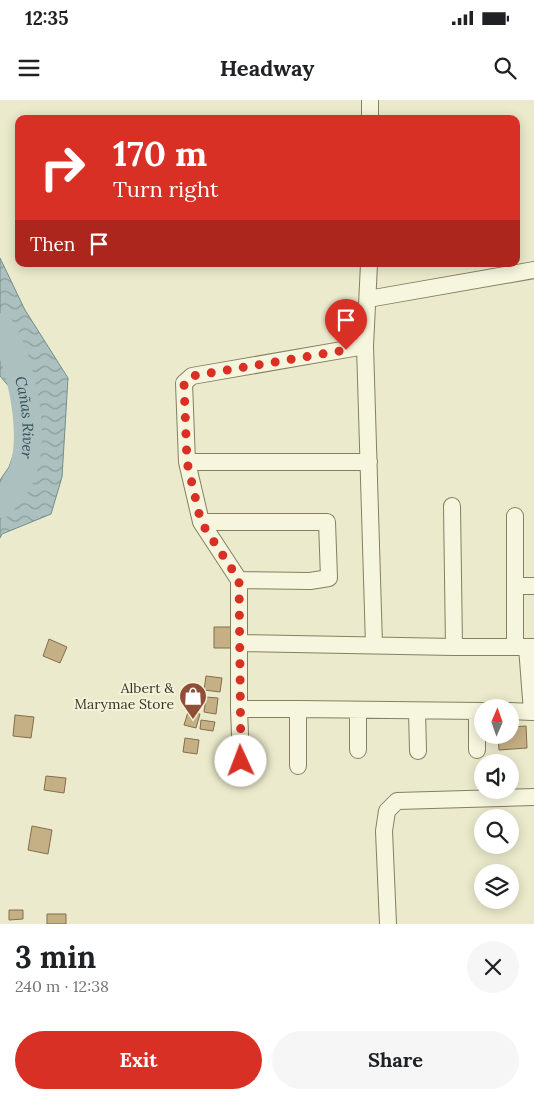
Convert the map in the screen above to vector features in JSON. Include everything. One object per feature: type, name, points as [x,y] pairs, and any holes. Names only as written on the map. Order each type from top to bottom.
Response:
[{"type":"street","points":[[370,100],[370,115]]},
{"type":"street","points":[[369,267],[365,346],[374,645]]},
{"type":"street","points":[[368,300],[534,270]]},
{"type":"street","points":[[241,761],[239,580],[201,522],[187,462],[184,383],[192,376],[365,346]]},
{"type":"street","points":[[187,462],[369,462]]},
{"type":"street","points":[[452,506],[454,647]]},
{"type":"street","points":[[515,516],[515,586],[526,647],[532,712],[519,711]]},
{"type":"street","points":[[201,522],[327,522],[329,578],[310,581],[239,580]]},
{"type":"street","points":[[515,586],[534,586]]},
{"type":"street","points":[[239,643],[526,647]]},
{"type":"street","points":[[240,709],[474,711]]},
{"type":"street","points":[[298,709],[298,766]]},
{"type":"street","points":[[358,710],[358,750]]},
{"type":"street","points":[[417,710],[418,751]]},
{"type":"street","points":[[477,744],[477,750]]},
{"type":"street","points":[[388,924],[384,831],[387,811],[397,801],[534,797]]},
{"type":"water","points":[[0,258],[25,310],[68,378],[62,477],[51,514],[2,534],[0,538],[0,480],[9,467],[29,410],[0,376]]},
{"type":"building","points":[[214,627],[232,627],[232,648],[214,648]]},
{"type":"building","points":[[49,639],[67,647],[60,663],[43,656]]},
{"type":"building","points":[[206,676],[222,678],[220,692],[204,690]]},
{"type":"building","points":[[206,697],[218,698],[216,714],[204,712]]},
{"type":"building","points":[[188,712],[200,714],[196,728],[184,725]]},
{"type":"building","points":[[15,715],[34,717],[31,738],[13,736]]},
{"type":"building","points":[[201,720],[215,722],[213,731],[200,729]]},
{"type":"building","points":[[519,726],[526,726],[527,748],[499,750],[499,744],[519,744]]},
{"type":"building","points":[[185,738],[199,740],[197,754],[183,752]]},
{"type":"building","points":[[46,776],[66,778],[64,793],[44,790]]},
{"type":"building","points":[[32,826],[52,830],[48,854],[28,850]]},
{"type":"building","points":[[9,910],[23,910],[23,919],[9,920]]},
{"type":"building","points":[[47,914],[66,914],[66,924],[47,924]]},
{"type":"waterway","name":"Cañas River","points":[[0,327],[11,348],[16,364],[24,395],[28,428],[28,444],[22,473],[18,482],[0,504]]},
{"type":"place","name":"Albert & Marymae Store","points":[[193,720]]},
{"type":"route","points":[[241,761],[239,580],[201,522],[187,462],[184,383],[192,376],[346,350]]}]
